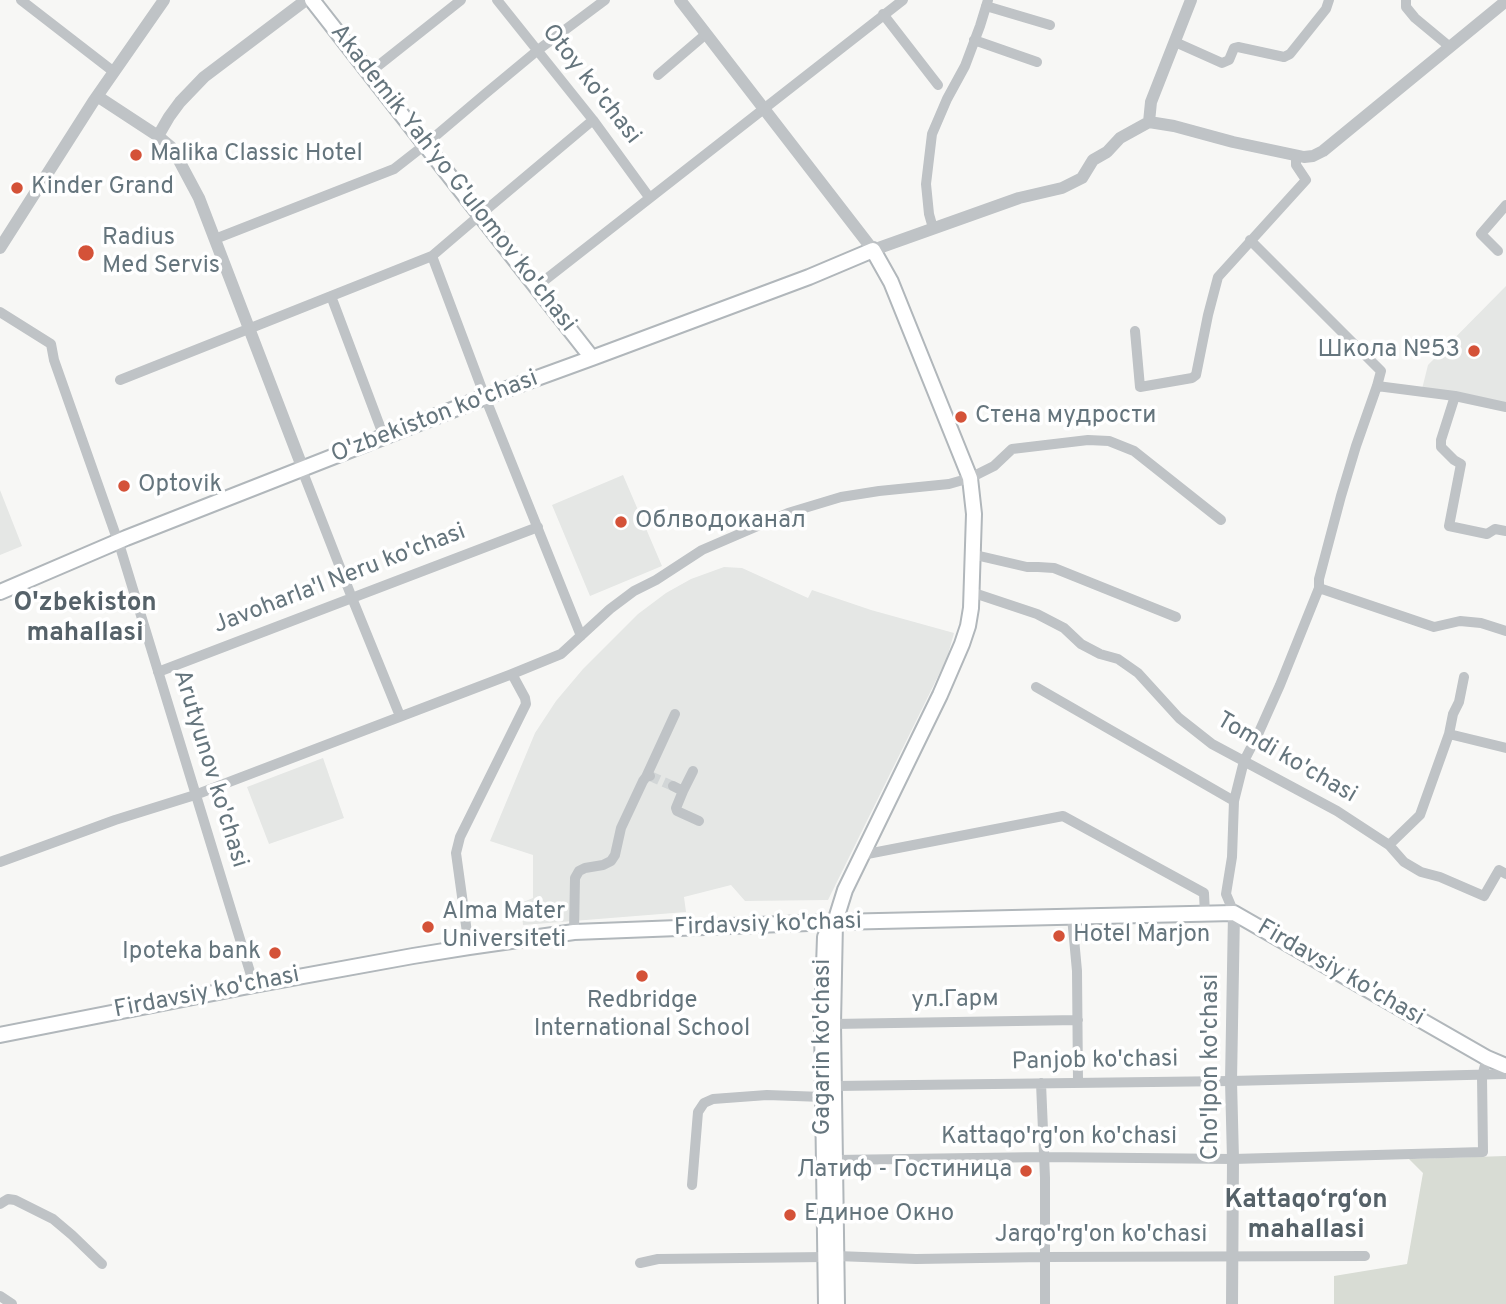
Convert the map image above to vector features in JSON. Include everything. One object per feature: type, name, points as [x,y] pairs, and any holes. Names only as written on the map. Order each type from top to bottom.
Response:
[{"type":"main road","name":"Akademik Yah'yo G'ulomov ko'chasi","points":[[312,0],[592,358]]},
{"type":"main road","name":"O'zbekiston ko'chasi","points":[[0,592],[119,541],[485,397],[808,277],[873,250]]},
{"type":"main road","points":[[835,922],[845,890],[940,695],[962,644],[971,608],[974,514],[970,478],[891,282],[873,250]]},
{"type":"main road","name":"Firdavsiy ko'chasi","points":[[0,1035],[254,985],[469,947],[574,932],[835,922],[1234,914],[1487,1058],[1506,1066]]},
{"type":"main road","name":"Gagarin ko'chasi","points":[[826,1304],[835,1160],[835,922]]},
{"type":"main road","name":"Gagarin ko'chasi","points":[[835,922],[825,937],[822,1025],[831,1256],[837,1304]]},
{"type":"street","points":[[21,0],[114,72]]},
{"type":"street","points":[[0,248],[97,96],[164,0]]},
{"type":"street","points":[[158,136],[180,102],[204,77],[306,0]]},
{"type":"street","points":[[369,73],[461,0]]},
{"type":"street","name":"Otoy ko'chasi","points":[[497,0],[593,120],[649,197]]},
{"type":"street","points":[[215,239],[394,169],[538,50],[605,0]]},
{"type":"street","points":[[680,0],[873,250],[1019,198],[1062,188],[1082,178],[1093,160],[1107,152],[1119,138],[1149,122],[1304,157],[1313,156],[1506,1]]},
{"type":"street","points":[[536,287],[903,0]]},
{"type":"street","points":[[1149,122],[1151,103],[1191,0]]},
{"type":"street","points":[[1175,42],[1222,63],[1229,60],[1234,48],[1238,47],[1283,57],[1290,54],[1326,9],[1329,0]]},
{"type":"street","points":[[1406,0],[1406,7],[1415,18],[1450,47]]},
{"type":"street","points":[[933,228],[926,184],[932,134],[965,66],[987,3],[1050,25]]},
{"type":"street","points":[[883,14],[938,85]]},
{"type":"street","points":[[658,75],[706,34]]},
{"type":"street","points":[[974,40],[1037,62]]},
{"type":"street","points":[[97,96],[171,146],[199,198],[304,475],[400,716]]},
{"type":"street","points":[[120,380],[432,256],[593,120]]},
{"type":"street","points":[[1135,331],[1140,387],[1196,375],[1217,277],[1306,180],[1296,165],[1296,155]]},
{"type":"street","points":[[1498,251],[1481,234],[1506,205]]},
{"type":"street","points":[[1234,914],[1226,894],[1232,857],[1234,800],[1244,761],[1280,685],[1319,588],[1319,579],[1345,484],[1381,371],[1250,240]]},
{"type":"street","points":[[432,256],[485,397],[582,636]]},
{"type":"street","points":[[331,296],[384,437]]},
{"type":"street","name":"Arutyunov ko'chasi","points":[[0,312],[51,344],[54,360],[119,541],[254,985]]},
{"type":"street","points":[[1377,386],[1455,396],[1506,407]]},
{"type":"street","points":[[1455,396],[1441,440],[1441,447],[1449,457],[1461,464],[1448,526],[1487,534],[1495,529],[1506,531]]},
{"type":"street","points":[[0,862],[115,820],[195,795],[561,654],[634,591],[702,550],[789,513],[841,497],[949,484],[970,478],[994,466],[1012,449],[1088,440],[1109,441],[1134,452],[1221,520]]},
{"type":"street","name":"Javoharla'l Neru ko'chasi","points":[[158,672],[538,527]]},
{"type":"street","points":[[971,554],[1027,567],[1054,568],[1176,617]]},
{"type":"street","points":[[1319,588],[1434,627],[1460,621],[1481,623],[1506,631]]},
{"type":"street","name":"Tomdi ko'chasi","points":[[971,592],[1037,614],[1065,628],[1081,645],[1118,659],[1138,673],[1179,718],[1212,744],[1337,811],[1389,845],[1404,862],[1422,872],[1440,877],[1483,897],[1499,870],[1506,874]]},
{"type":"street","points":[[469,947],[456,853],[460,837],[526,704],[512,674]]},
{"type":"street","points":[[1389,845],[1420,815],[1450,734],[1464,677]]},
{"type":"street","points":[[1036,687],[1234,800]]},
{"type":"street","points":[[574,932],[575,878],[584,868],[603,865],[615,855],[621,828],[648,776],[675,714]]},
{"type":"street","points":[[1450,734],[1506,748]]},
{"type":"street","points":[[693,771],[676,808],[677,811],[699,821]]},
{"type":"street","points":[[673,786],[684,791]]},
{"type":"street","points":[[862,855],[1063,816],[1204,894],[1205,915]]},
{"type":"street","name":"Cho'lpon ko'chasi","points":[[1232,1304],[1231,1081],[1234,914]]},
{"type":"street","points":[[1072,917],[1077,971],[1078,1083]]},
{"type":"street","name":"ул.Гарм","points":[[833,1024],[1078,1020]]},
{"type":"street","name":"Kattaqo'rg'on ko'chasi","points":[[835,1160],[1233,1158],[1483,1152],[1482,1076],[1487,1058]]},
{"type":"street","name":"Panjob ko'chasi","points":[[835,1086],[1506,1074]]},
{"type":"street","points":[[1041,1083],[1045,1304]]},
{"type":"street","points":[[692,1185],[698,1112],[704,1103],[713,1099],[767,1095],[823,1097]]},
{"type":"street","points":[[0,1203],[8,1199],[15,1200],[53,1219],[102,1264]]},
{"type":"street","name":"Jarqo'rg'on ko'chasi","points":[[640,1263],[657,1259],[831,1256],[916,1259],[1365,1256]]},
{"type":"street","points":[[0,1296],[12,1304]]},
{"type":"shaded area","name":"Школа №53","points":[[1506,286],[1506,404],[1422,389],[1428,365]]},
{"type":"shaded area","points":[[623,475],[662,566],[590,596],[552,505]]},
{"type":"shaded area","points":[[0,490],[22,546],[0,555]]},
{"type":"shaded area","points":[[724,567],[742,568],[808,598],[812,590],[954,633],[947,658],[828,900],[745,901],[731,885],[684,897],[686,912],[523,925],[521,903],[533,898],[533,855],[490,841],[535,733],[556,701],[583,669],[638,614],[691,579]]},
{"type":"shaded area","points":[[323,758],[344,818],[269,844],[247,787]]},
{"type":"shaded area","points":[[1506,1156],[1506,1304],[1334,1304],[1334,1276],[1407,1264],[1423,1173],[1409,1159]]},
{"type":"tunnel","points":[[650,776],[673,786]]},
{"type":"place","name":"Malika Classic Hotel","points":[[136,155]]},
{"type":"place","name":"Kinder Grand","points":[[17,188]]},
{"type":"place","name":"Radius Med Servis","points":[[86,253]]},
{"type":"place","name":"Школа №53","points":[[1474,351]]},
{"type":"place","name":"Стена мудрости","points":[[961,417]]},
{"type":"place","name":"Optovik","points":[[124,486]]},
{"type":"place","name":"Облводоканал","points":[[621,522]]},
{"type":"place","name":"Alma Mater Universiteti","points":[[428,927]]},
{"type":"place","name":"Hotel Marjon","points":[[1059,936]]},
{"type":"place","name":"Ipoteka bank","points":[[275,953]]},
{"type":"place","name":"Redbridge International School","points":[[642,976]]},
{"type":"place","name":"Латиф - Гостиница","points":[[1026,1171]]},
{"type":"place","name":"Единое Окно","points":[[790,1215]]},
{"type":"district","name":"O'zbekiston mahallasi","points":[[85,620]]},
{"type":"district","name":"Kattaqo‘rg‘on mahallasi","points":[[1306,1217]]}]
